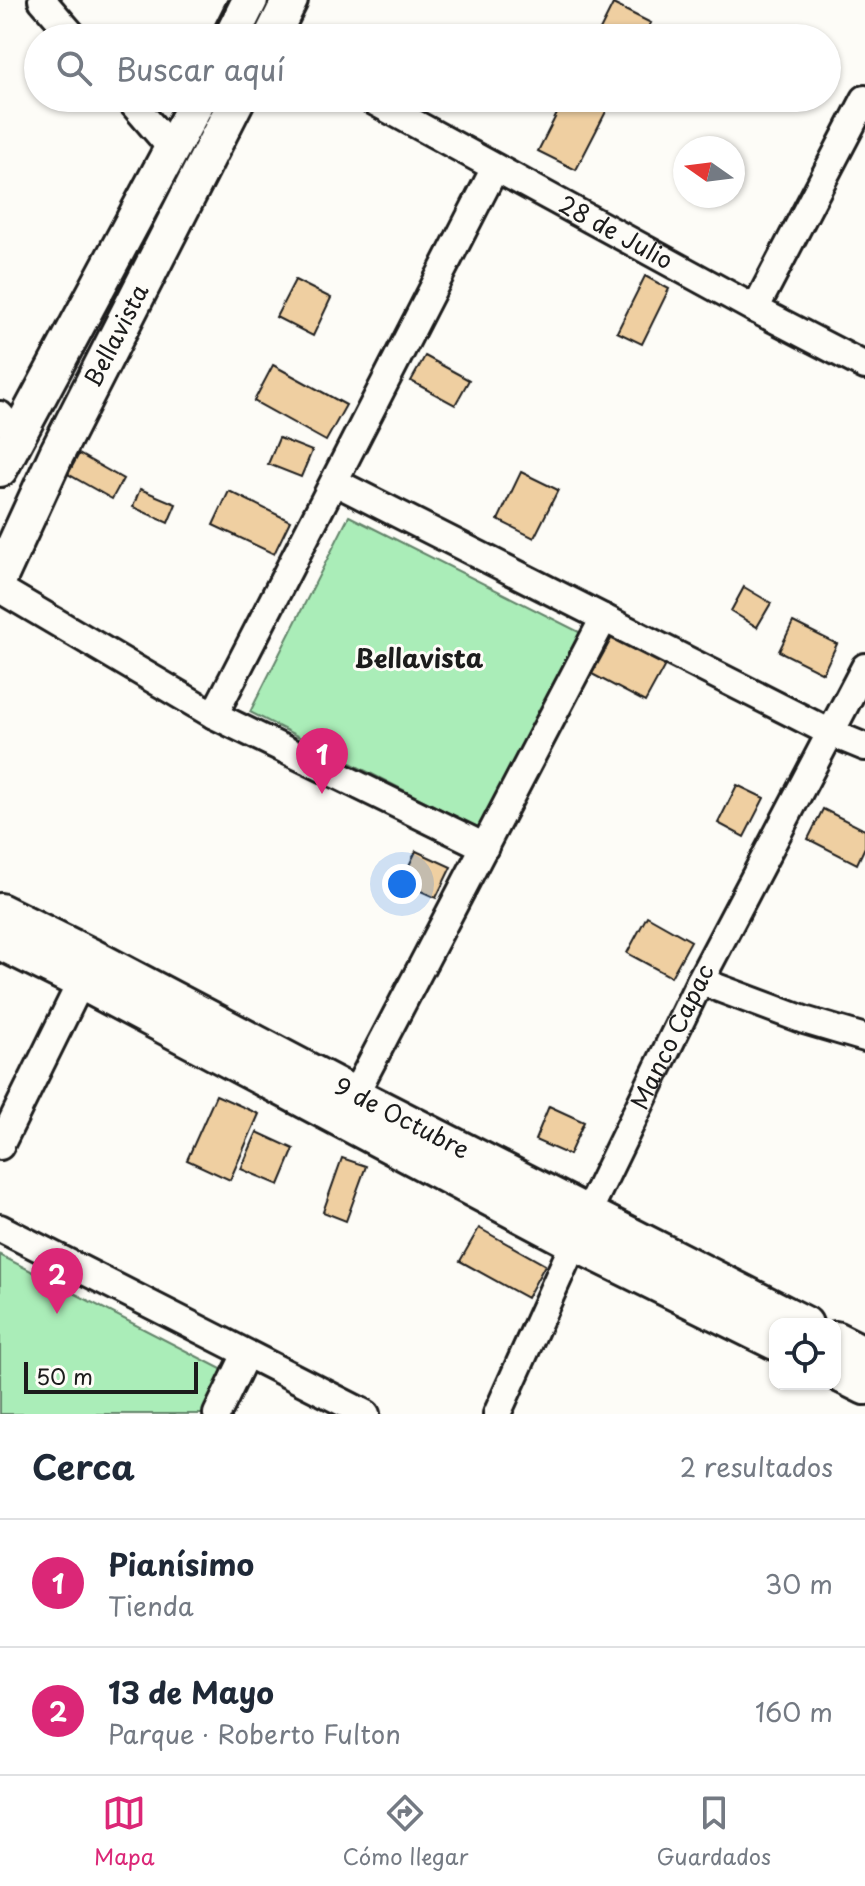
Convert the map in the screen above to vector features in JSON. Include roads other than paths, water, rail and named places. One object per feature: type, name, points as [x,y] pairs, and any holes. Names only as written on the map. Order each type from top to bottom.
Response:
[{"type":"street","points":[[42,0],[63,24]]},
{"type":"street","points":[[278,24],[290,0]]},
{"type":"street","points":[[755,309],[865,99]]},
{"type":"street","points":[[140,112],[172,149]]},
{"type":"street","name":"Bellavista","points":[[0,469],[8,425],[192,112]]},
{"type":"street","name":"Bellavista","points":[[0,577],[57,453],[231,112]]},
{"type":"street","name":"28 de Julio","points":[[393,112],[865,366]]},
{"type":"street","points":[[214,715],[495,168]]},
{"type":"street","points":[[335,482],[831,733],[865,747]]},
{"type":"street","points":[[0,589],[214,715],[485,847]]},
{"type":"street","points":[[348,1108],[604,618]]},
{"type":"street","name":"Manco Capac","points":[[497,1414],[581,1229],[700,981],[865,667]]},
{"type":"street","name":"9 de Octubre","points":[[0,911],[93,957],[348,1108]]},
{"type":"street","name":"9 de Octubre","points":[[0,942],[348,1108],[581,1229],[769,1339]]},
{"type":"street","points":[[700,981],[804,1020],[865,1038]]},
{"type":"street","points":[[0,1146],[81,982]]},
{"type":"street","points":[[0,1228],[366,1414]]},
{"type":"street","name":"9 de Octubre","points":[[581,1229],[791,1318]]},
{"type":"street","points":[[841,1342],[865,1354]]},
{"type":"street","points":[[217,1414],[246,1354]]},
{"type":"street","points":[[841,1375],[865,1387]]},
{"type":"place","name":"Pianísimo","points":[[322,794]]},
{"type":"place","name":"13 de Mayo","points":[[57,1314]]},
{"type":"district","name":"Bellavista","points":[[419,659]]}]
